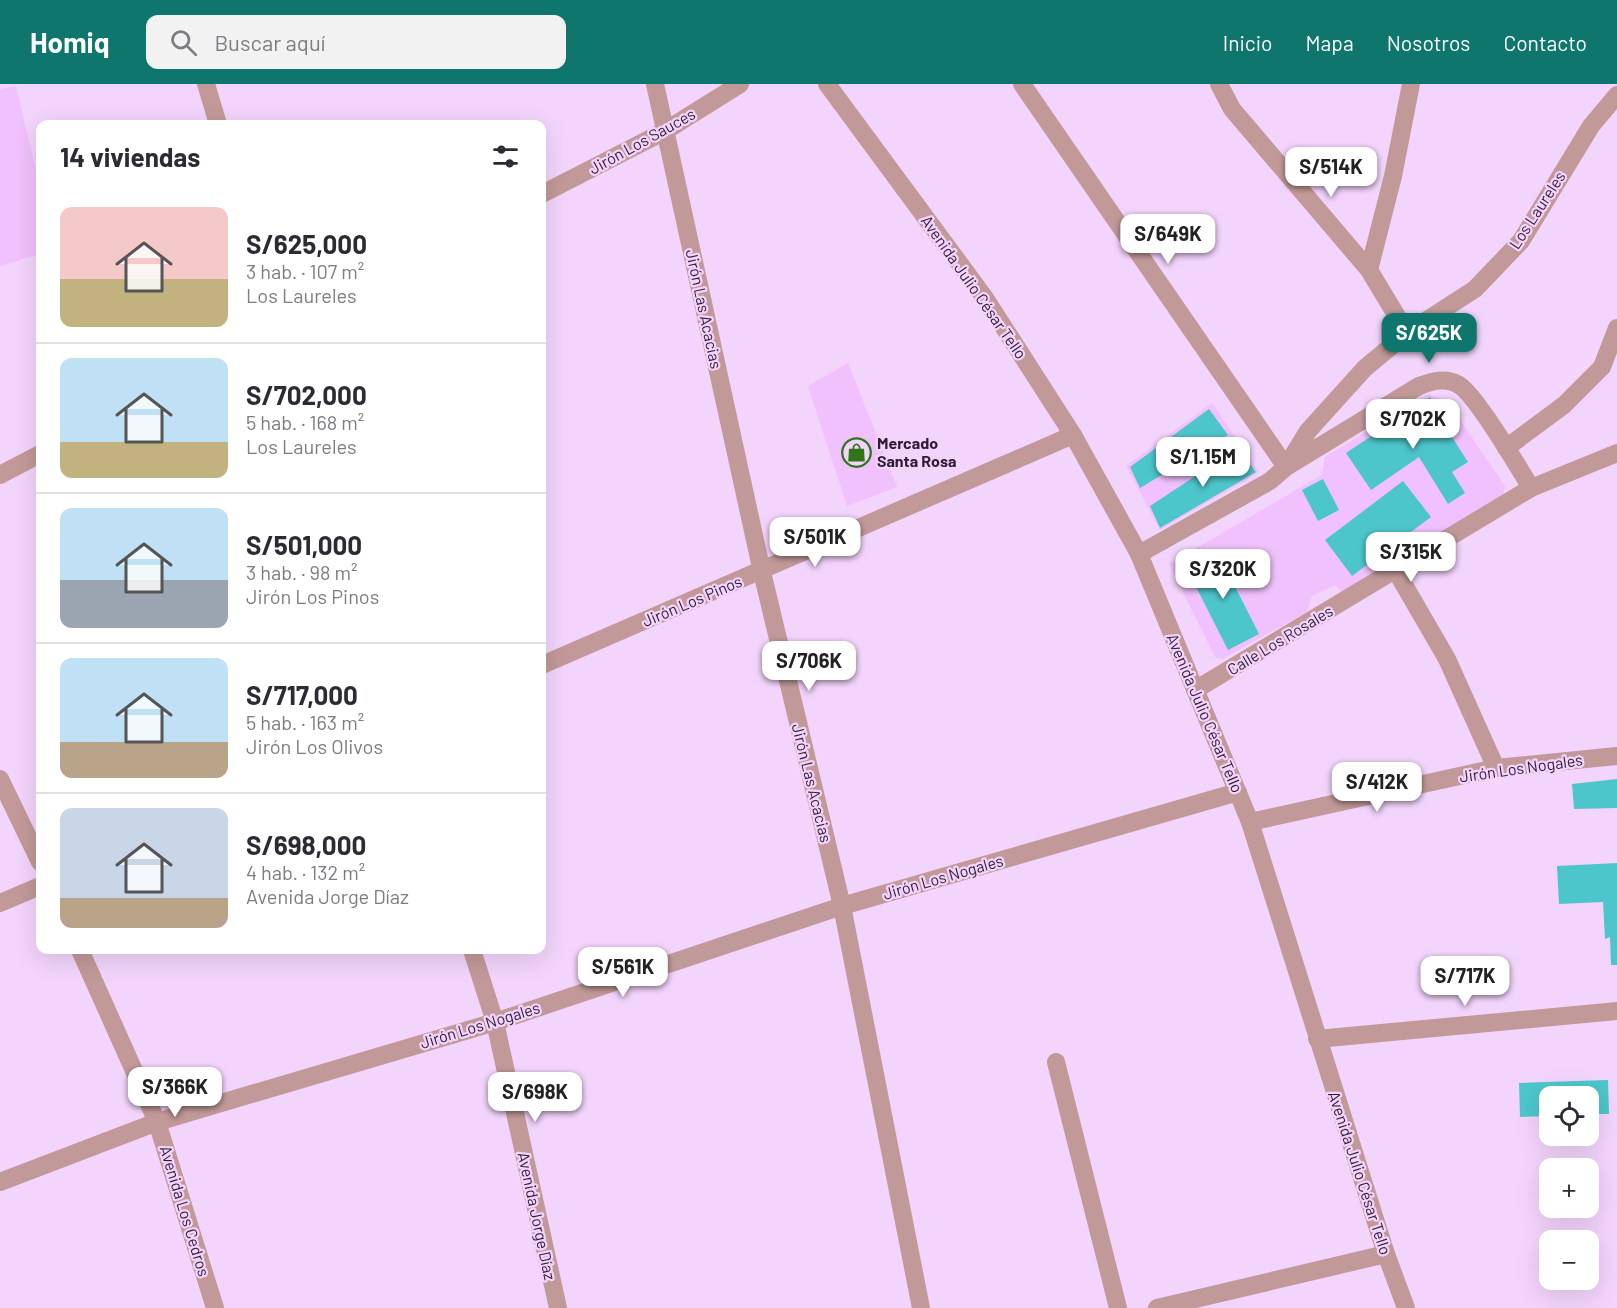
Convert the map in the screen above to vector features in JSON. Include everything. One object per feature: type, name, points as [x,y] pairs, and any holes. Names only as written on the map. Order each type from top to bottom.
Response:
[{"type":"street","points":[[206,84],[217,120]]},
{"type":"street","name":"Jirón Las Acacias","points":[[656,84],[762,572],[842,906],[921,1308]]},
{"type":"street","name":"Jirón Los Sauces","points":[[546,192],[665,131],[740,84]]},
{"type":"street","name":"Avenida Julio César Tello","points":[[826,84],[985,298],[1073,435],[1138,554],[1250,822],[1386,1254],[1406,1308]]},
{"type":"street","points":[[1022,84],[1286,466],[1419,386],[1435,380],[1449,381],[1465,390],[1506,448],[1531,489]]},
{"type":"street","points":[[1218,84],[1232,109],[1370,270],[1407,333]]},
{"type":"street","points":[[1370,270],[1393,176],[1411,84]]},
{"type":"street","name":"Los Laureles","points":[[1138,554],[1270,481],[1286,466],[1308,431],[1365,368],[1407,333],[1475,289],[1521,240],[1591,126],[1617,95]]},
{"type":"street","points":[[1506,448],[1564,405],[1602,367],[1617,328]]},
{"type":"street","name":"Jirón Los Pinos","points":[[546,663],[762,572],[1073,435]]},
{"type":"street","name":"Calle Los Rosales","points":[[1195,690],[1531,489],[1617,453]]},
{"type":"street","points":[[0,476],[36,456]]},
{"type":"street","points":[[1396,571],[1447,659],[1496,768]]},
{"type":"street","name":"Jirón Los Nogales","points":[[1250,822],[1496,768],[1617,756]]},
{"type":"street","points":[[0,780],[36,854]]},
{"type":"street","name":"Jirón Los Nogales","points":[[0,1182],[157,1122],[495,1022],[842,906],[1238,792]]},
{"type":"street","points":[[0,903],[36,888]]},
{"type":"street","name":"Avenida Los Cedros","points":[[82,954],[157,1122],[215,1308]]},
{"type":"street","name":"Avenida Jorge Díaz","points":[[473,954],[495,1022],[558,1308]]},
{"type":"street","points":[[1317,1039],[1617,1011]]},
{"type":"street","points":[[1056,1062],[1118,1308]]},
{"type":"street","points":[[1157,1308],[1386,1254]]},
{"type":"shaded area","points":[[16,86],[36,170],[36,255],[0,266],[0,89]]},
{"type":"shaded area","name":"Mercado Santa Rosa","points":[[848,363],[897,487],[847,506],[808,386]]},
{"type":"shaded area","points":[[1428,394],[1447,401],[1505,486],[1503,497],[1343,593],[1335,585],[1312,596],[1307,612],[1222,659],[1215,657],[1169,564],[1322,475],[1325,457]]},
{"type":"shaded area","points":[[1212,403],[1259,472],[1160,530],[1126,466]]},
{"type":"building","points":[[1430,397],[1454,434],[1452,437],[1468,462],[1452,472],[1465,493],[1448,504],[1419,457],[1371,490],[1346,453]]},
{"type":"building","points":[[1209,409],[1228,435],[1140,488],[1130,467]]},
{"type":"building","points":[[1238,448],[1256,472],[1160,528],[1150,506]]},
{"type":"building","points":[[1323,479],[1339,510],[1318,521],[1302,490]]},
{"type":"building","points":[[1403,481],[1431,517],[1352,576],[1325,540]]},
{"type":"building","points":[[1217,551],[1259,634],[1228,650],[1186,567]]},
{"type":"building","points":[[1617,779],[1617,808],[1574,809],[1572,784]]},
{"type":"building","points":[[1617,863],[1617,965],[1611,965],[1610,937],[1605,939],[1603,902],[1559,904],[1557,866]]},
{"type":"building","points":[[1608,1080],[1609,1114],[1599,1114],[1599,1086],[1539,1086],[1539,1116],[1520,1117],[1519,1083]]},
{"type":"place","name":"Mercado Santa Rosa","points":[[856,452]]}]
